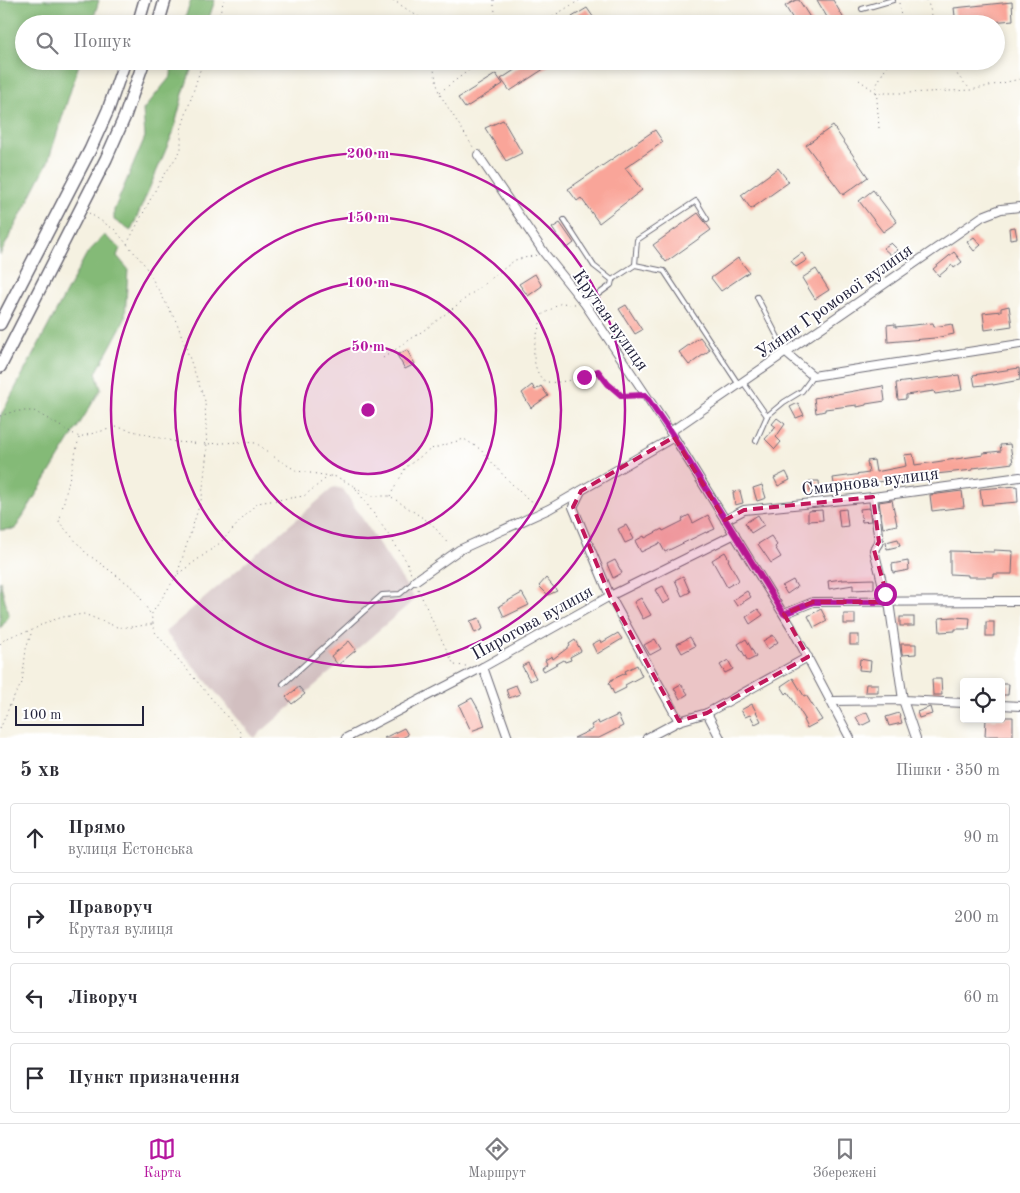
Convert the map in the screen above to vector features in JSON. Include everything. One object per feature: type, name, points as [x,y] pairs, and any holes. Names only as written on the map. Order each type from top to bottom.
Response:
[{"type":"main road","points":[[141,15],[145,0]]},
{"type":"main road","points":[[161,15],[165,0]]},
{"type":"main road","points":[[0,324],[90,150],[108,110],[122,70]]},
{"type":"main road","points":[[0,367],[106,159],[125,116],[141,70]]},
{"type":"street","name":"Крутая вулиця","points":[[478,155],[545,254],[585,304],[672,434],[784,614],[850,738]]},
{"type":"street","name":"Уляни Громової вулиця","points":[[415,581],[459,550],[549,509],[672,434],[983,216],[1001,209],[1020,207]]},
{"type":"street","points":[[786,353],[813,376],[1020,344]]},
{"type":"street","name":"Смирнова вулиця","points":[[725,520],[744,510],[873,497],[1020,476]]},
{"type":"street","points":[[581,491],[573,507],[610,596],[679,721]]},
{"type":"street","points":[[873,497],[879,542],[874,550],[885,594],[889,602],[904,700],[916,738]]},
{"type":"street","name":"Пирогова вулиця","points":[[349,737],[483,667],[610,596],[735,534]]},
{"type":"street","points":[[784,614],[813,602],[1020,602]]},
{"type":"street","points":[[647,738],[679,721],[707,714],[808,658]]},
{"type":"street","points":[[483,667],[508,738]]},
{"type":"street","points":[[831,702],[904,700],[960,704]]},
{"type":"street","points":[[1005,705],[1020,706]]},
{"type":"street","points":[[707,714],[720,738]]},
{"type":"lane","points":[[862,9],[893,0]]},
{"type":"lane","points":[[635,265],[638,240],[696,202],[707,219]]},
{"type":"lane","points":[[564,220],[594,266],[612,280]]},
{"type":"lane","points":[[585,304],[611,285],[612,280],[635,265],[664,271],[741,384],[767,416]]},
{"type":"lane","points":[[757,297],[786,353]]},
{"type":"lane","points":[[756,441],[767,416],[784,402],[802,391],[813,376]]},
{"type":"lane","points":[[283,684],[382,595],[400,594],[415,581]]},
{"type":"path","points":[[219,15],[224,0]]},
{"type":"path","points":[[393,0],[416,15]]},
{"type":"path","points":[[494,0],[496,15]]},
{"type":"path","points":[[555,15],[580,0]]},
{"type":"path","points":[[899,0],[901,15]]},
{"type":"path","points":[[927,0],[931,15]]},
{"type":"path","points":[[127,244],[159,184],[181,150],[181,130],[200,70]]},
{"type":"path","points":[[434,70],[439,93],[478,155]]},
{"type":"path","points":[[439,93],[469,70]]},
{"type":"path","points":[[880,128],[876,86],[884,70]]},
{"type":"path","points":[[955,70],[971,90]]},
{"type":"path","points":[[859,80],[877,93],[971,90],[1020,79]]},
{"type":"path","points":[[81,208],[115,230],[144,264],[177,324],[205,401],[207,451],[202,497],[177,575],[151,616]]},
{"type":"path","points":[[383,358],[430,326],[515,260],[545,254]]},
{"type":"path","points":[[585,304],[561,303],[542,315],[534,350],[536,372],[545,381],[555,382],[584,377],[598,371],[608,384],[622,396],[645,395]]},
{"type":"path","points":[[0,416],[15,411],[34,412],[79,437],[117,427],[176,442],[207,444],[256,443],[297,471],[337,478],[370,496],[390,496],[432,524],[449,545],[459,550]]},
{"type":"path","points":[[79,437],[59,522],[86,553],[135,590],[151,616],[155,632],[240,732],[241,738]]},
{"type":"path","points":[[390,496],[406,468],[431,449],[464,439],[480,449],[527,500],[549,509]]},
{"type":"path","points":[[177,575],[220,544],[258,503],[304,496],[329,476]]},
{"type":"path","points":[[354,486],[407,562],[454,665],[483,667]]},
{"type":"path","points":[[0,644],[5,639],[33,630],[44,623],[63,617],[84,614],[117,627],[153,624]]},
{"type":"path","points":[[0,729],[12,698],[22,683],[26,649],[33,630]]},
{"type":"highlighted area","points":[[674,437],[725,520],[744,510],[873,497],[879,542],[874,550],[889,602],[813,602],[784,614],[808,657],[707,713],[679,721],[610,596],[573,507],[581,491]]},
{"type":"shaded area","points":[[334,487],[343,489],[415,599],[254,738],[165,632]]},
{"type":"green space","points":[[0,0],[99,0],[95,15],[15,15],[15,70],[77,70],[48,162],[0,255]]},
{"type":"green space","points":[[191,0],[215,0],[210,15],[186,15]]},
{"type":"green space","points":[[171,70],[191,70],[173,133],[131,231],[114,220],[114,210],[145,137],[143,110],[171,76]]},
{"type":"green space","points":[[104,235],[120,248],[117,256],[128,269],[125,319],[96,373],[101,389],[15,529],[0,530],[0,417],[86,255]]},
{"type":"green space","points":[[0,581],[9,616],[0,629]]},
{"type":"building","points":[[799,0],[808,15],[790,15],[785,6]]},
{"type":"building","points":[[817,0],[833,0],[842,15],[826,15]]},
{"type":"building","points":[[1012,2],[1013,20],[1005,21],[1005,15],[955,15],[954,8]]},
{"type":"building","points":[[587,8],[592,15],[575,15]]},
{"type":"building","points":[[514,70],[542,70],[510,91],[501,79]]},
{"type":"building","points":[[496,74],[503,84],[465,108],[458,98]]},
{"type":"building","points":[[503,120],[522,153],[506,161],[485,128]]},
{"type":"building","points":[[833,126],[868,177],[843,195],[806,145]]},
{"type":"building","points":[[655,130],[663,142],[625,168],[642,190],[599,223],[581,198],[577,201],[568,189]]},
{"type":"building","points":[[778,168],[789,182],[751,209],[741,195]]},
{"type":"building","points":[[873,190],[897,222],[883,232],[859,201]]},
{"type":"building","points":[[698,213],[711,230],[666,262],[653,245]]},
{"type":"building","points":[[560,223],[574,243],[566,249],[552,228]]},
{"type":"building","points":[[1015,227],[1017,238],[1010,239],[1009,228]]},
{"type":"building","points":[[974,237],[981,245],[974,251],[967,242]]},
{"type":"building","points":[[891,243],[898,250],[891,255],[883,248]]},
{"type":"building","points":[[954,252],[962,262],[954,268],[952,265],[939,276],[933,269]]},
{"type":"building","points":[[802,253],[807,260],[796,267],[791,261]]},
{"type":"building","points":[[738,258],[749,272],[721,291],[711,278]]},
{"type":"building","points":[[816,269],[829,290],[815,299],[802,278]]},
{"type":"building","points":[[535,274],[542,286],[528,296],[519,284]]},
{"type":"building","points":[[626,305],[642,330],[635,334],[619,309]]},
{"type":"building","points":[[1009,306],[1012,326],[985,330],[983,313],[1001,311],[1001,308]]},
{"type":"building","points":[[933,323],[934,327],[952,324],[954,334],[935,338],[888,342],[887,325],[895,324],[895,327]]},
{"type":"building","points":[[700,337],[710,350],[689,365],[679,352]]},
{"type":"building","points":[[407,350],[415,364],[405,369],[397,355]]},
{"type":"building","points":[[1019,368],[1020,380],[975,386],[973,375]]},
{"type":"building","points":[[959,375],[962,390],[935,394],[934,391],[906,395],[906,399],[898,400],[896,383]]},
{"type":"building","points":[[532,385],[535,390],[541,386],[548,396],[531,408],[522,393]]},
{"type":"building","points":[[883,386],[885,401],[857,407],[857,405],[825,409],[825,411],[816,413],[814,398]]},
{"type":"building","points":[[798,403],[804,415],[796,418],[790,407]]},
{"type":"building","points":[[777,418],[785,424],[776,437],[781,442],[775,449],[765,439],[776,427],[772,424]]},
{"type":"building","points":[[1010,444],[1013,463],[835,489],[833,478],[869,473],[867,461],[874,460],[876,472],[906,466],[904,455],[913,454],[915,465],[983,455],[983,453],[1001,451],[1000,445]]},
{"type":"building","points":[[786,472],[790,480],[778,486],[774,478]]},
{"type":"building","points":[[809,481],[819,481],[820,491],[810,492]]},
{"type":"building","points":[[762,485],[766,498],[757,501],[753,488]]},
{"type":"building","points":[[1017,486],[1018,502],[982,505],[980,489]]},
{"type":"building","points":[[740,491],[743,503],[735,505],[733,492]]},
{"type":"building","points":[[962,491],[964,507],[932,511],[930,495]]},
{"type":"building","points":[[892,500],[897,525],[883,528],[879,502]]},
{"type":"building","points":[[869,508],[871,521],[862,522],[860,509]]},
{"type":"building","points":[[846,509],[848,526],[840,527],[838,510]]},
{"type":"building","points":[[822,510],[823,520],[808,521],[808,511]]},
{"type":"building","points":[[689,515],[693,523],[708,515],[715,529],[665,552],[660,543],[641,552],[635,541],[662,529],[663,531],[683,521],[682,519]]},
{"type":"building","points":[[758,515],[764,525],[751,533],[745,523]]},
{"type":"building","points":[[626,525],[634,539],[625,543],[618,529]]},
{"type":"building","points":[[771,536],[777,545],[775,547],[781,557],[771,563],[758,544]]},
{"type":"building","points":[[898,539],[900,546],[887,549],[886,542]]},
{"type":"building","points":[[994,550],[1013,551],[1012,574],[994,574],[994,577],[968,577],[968,575],[950,574],[950,551],[994,552]]},
{"type":"building","points":[[725,552],[739,580],[727,587],[712,560]]},
{"type":"building","points":[[615,560],[622,573],[613,578],[607,564]]},
{"type":"building","points":[[908,561],[909,570],[893,573],[892,564]]},
{"type":"building","points":[[683,576],[690,592],[682,596],[675,580]]},
{"type":"building","points":[[546,578],[557,591],[548,595],[539,586]]},
{"type":"building","points":[[874,579],[874,589],[853,590],[853,585],[829,589],[828,581]]},
{"type":"building","points":[[793,580],[797,587],[787,594],[782,586]]},
{"type":"building","points":[[663,586],[670,600],[663,604],[655,590]]},
{"type":"building","points":[[747,591],[751,597],[737,606],[733,600]]},
{"type":"building","points":[[522,593],[529,605],[504,617],[499,606]]},
{"type":"building","points":[[641,598],[651,615],[643,619],[634,602]]},
{"type":"building","points":[[758,609],[763,615],[750,624],[746,617]]},
{"type":"building","points":[[821,609],[827,621],[814,628],[808,616]]},
{"type":"building","points":[[844,614],[855,614],[855,624],[844,624]]},
{"type":"building","points":[[900,617],[914,617],[914,626],[900,626]]},
{"type":"building","points":[[479,618],[483,629],[475,633],[470,621]]},
{"type":"building","points":[[939,618],[970,618],[969,629],[940,632]]},
{"type":"building","points":[[986,622],[994,622],[994,636],[986,636]]},
{"type":"building","points":[[618,633],[622,639],[597,654],[592,644],[600,640],[601,643]]},
{"type":"building","points":[[773,635],[778,642],[768,649],[763,641]]},
{"type":"building","points":[[850,635],[859,635],[859,645],[850,645]]},
{"type":"building","points":[[690,637],[695,646],[682,653],[677,644]]},
{"type":"building","points":[[655,639],[661,649],[650,655],[644,645]]},
{"type":"building","points":[[746,639],[756,657],[748,661],[738,644]]},
{"type":"building","points":[[575,640],[581,651],[570,657],[571,660],[565,662],[564,660],[544,671],[542,668],[547,664],[545,660],[552,656],[553,659]]},
{"type":"building","points":[[349,641],[356,650],[338,665],[331,656]]},
{"type":"building","points":[[901,644],[916,644],[916,654],[902,655]]},
{"type":"building","points":[[860,659],[871,661],[870,671],[859,670]]},
{"type":"building","points":[[728,660],[733,669],[725,673],[720,665]]},
{"type":"building","points":[[528,663],[536,678],[530,681],[522,666]]},
{"type":"building","points":[[637,665],[642,676],[625,685],[626,688],[614,694],[609,683],[611,680]]},
{"type":"building","points":[[793,678],[822,720],[807,728],[803,720],[805,719],[788,692],[786,694],[781,686]]},
{"type":"building","points":[[932,679],[941,679],[942,695],[933,695]]},
{"type":"building","points":[[681,684],[688,694],[680,699],[674,688]]},
{"type":"building","points":[[866,684],[878,684],[878,692],[865,692]]},
{"type":"building","points":[[1005,684],[1009,684],[1008,695],[1005,695]]},
{"type":"building","points":[[516,685],[520,694],[509,698],[506,689]]},
{"type":"building","points":[[299,687],[305,694],[292,704],[286,697]]},
{"type":"building","points":[[472,698],[485,726],[471,731],[459,705]]},
{"type":"building","points":[[752,704],[761,721],[755,724],[750,715],[745,717],[741,710]]},
{"type":"building","points":[[930,707],[932,714],[919,718],[917,712]]},
{"type":"building","points":[[867,712],[871,721],[861,726],[856,717]]},
{"type":"building","points":[[899,713],[902,723],[889,726],[886,717]]},
{"type":"building","points":[[618,715],[623,726],[599,738],[574,738],[593,729],[591,725],[598,721],[599,724]]},
{"type":"building","points":[[1005,717],[1013,717],[1013,736],[985,736],[986,723],[1005,723]]},
{"type":"building","points":[[404,728],[408,735],[402,738],[384,738]]},
{"type":"route","points":[[584,377],[598,371],[608,384],[622,396],[645,395],[674,437],[784,614],[813,602],[889,602],[885,594]]}]
